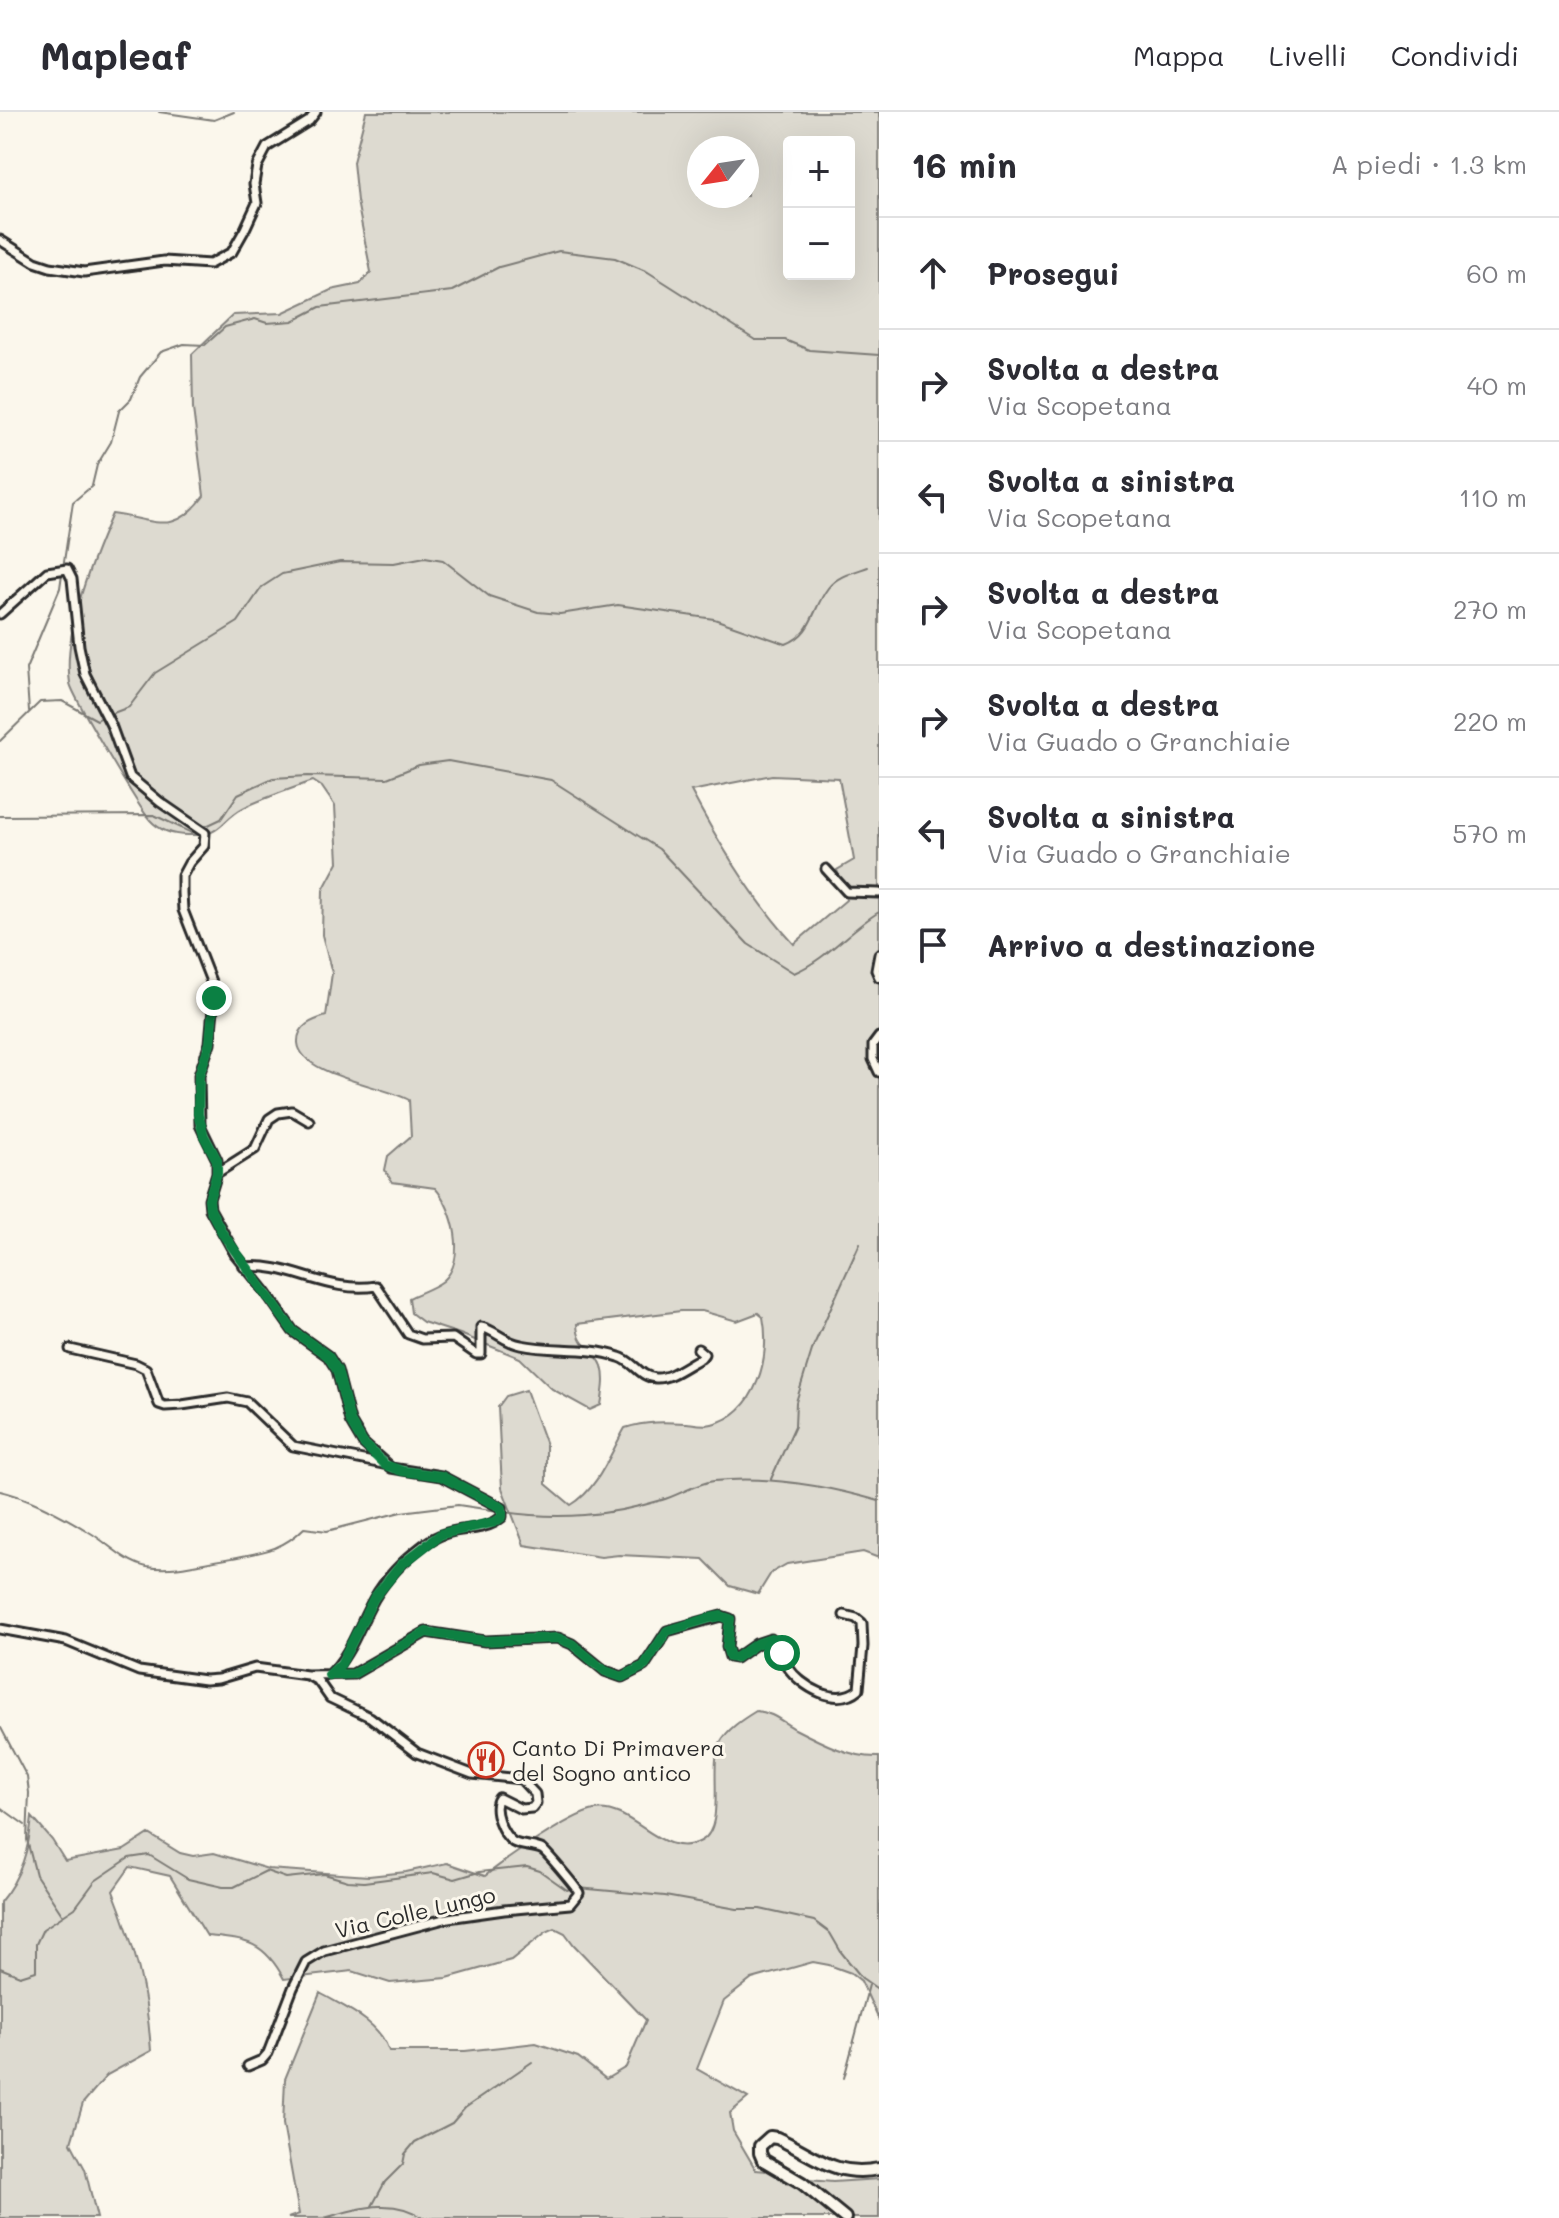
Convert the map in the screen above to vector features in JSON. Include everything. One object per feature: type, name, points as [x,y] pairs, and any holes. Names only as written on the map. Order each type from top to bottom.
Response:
[{"type":"main road","points":[[845,2218],[802,2183],[763,2160],[760,2146],[770,2137],[777,2138],[830,2167],[846,2172],[863,2173],[879,2169]]},
{"type":"street","points":[[0,240],[35,262],[84,272],[164,261],[210,264],[232,252],[245,229],[257,203],[254,184],[257,166],[267,147],[309,121],[316,112]]},
{"type":"street","points":[[0,614],[47,572],[67,569],[72,579],[85,674],[111,725],[130,777],[205,833],[204,846],[182,876],[182,893],[183,910],[212,984],[214,998],[210,1043],[199,1075],[198,1114],[204,1136],[217,1160],[217,1173],[209,1199],[210,1209],[244,1267],[293,1331],[328,1356],[337,1370],[350,1421],[363,1443],[385,1465]]},
{"type":"street","points":[[826,869],[847,892],[879,893]]},
{"type":"street","points":[[879,954],[876,970],[879,977]]},
{"type":"street","points":[[879,1037],[873,1045],[873,1059],[879,1072]]},
{"type":"street","points":[[217,1173],[255,1149],[269,1119],[278,1113],[292,1111],[309,1121]]},
{"type":"street","points":[[244,1267],[266,1264],[329,1285],[356,1289],[376,1286],[408,1334],[422,1339],[453,1338],[476,1354],[481,1354],[481,1327],[505,1341],[523,1345],[587,1349],[616,1355],[627,1359],[639,1373],[653,1379],[664,1378],[701,1358],[704,1354],[698,1349]]},
{"type":"street","points":[[70,1349],[146,1369],[159,1404],[165,1406],[228,1398],[247,1402],[293,1446],[402,1471],[441,1476],[496,1502],[502,1508],[502,1517],[490,1525],[454,1529],[441,1534],[401,1565],[374,1598],[341,1664],[329,1675]]},
{"type":"street","points":[[0,1629],[66,1641],[139,1671],[205,1680],[255,1668],[307,1675],[353,1674],[426,1632],[485,1641],[558,1638],[572,1644],[605,1671],[622,1677],[644,1666],[667,1631],[721,1616],[730,1619],[727,1647],[730,1657],[736,1658],[756,1644],[771,1639],[780,1646],[786,1665],[813,1689],[835,1698],[851,1696],[859,1689],[862,1623],[844,1615]]},
{"type":"street","name":"Via Colle Lungo","points":[[248,2066],[262,2060],[268,2053],[306,1962],[324,1951],[448,1918],[570,1904],[579,1893],[547,1853],[534,1846],[516,1844],[502,1827],[495,1808],[499,1798],[521,1809],[532,1808],[536,1803],[535,1794],[521,1779],[472,1774],[417,1753],[370,1717],[330,1698],[318,1681],[307,1675]]},
{"type":"shaded area","points":[[366,112],[879,112],[879,1558],[863,1552],[787,1564],[771,1573],[758,1594],[730,1586],[703,1559],[601,1557],[524,1545],[502,1488],[498,1407],[506,1396],[526,1390],[546,1445],[546,1484],[571,1505],[589,1490],[625,1428],[656,1422],[709,1425],[727,1418],[740,1408],[750,1396],[762,1366],[765,1349],[763,1317],[758,1313],[737,1321],[702,1311],[681,1311],[577,1324],[580,1339],[599,1360],[603,1371],[601,1405],[590,1410],[552,1389],[520,1358],[423,1322],[411,1313],[409,1298],[443,1281],[455,1260],[456,1248],[448,1208],[435,1188],[392,1182],[385,1170],[388,1156],[411,1136],[409,1100],[328,1072],[313,1064],[298,1043],[303,1028],[326,1016],[332,973],[322,935],[323,890],[338,862],[335,806],[322,787],[313,781],[245,807],[209,833],[182,835],[162,830],[150,820],[133,795],[70,683],[70,642],[74,619],[112,514],[162,523],[182,517],[204,496],[193,409],[192,354],[233,315],[282,313],[331,290],[360,284],[371,272],[353,162]],"holes":[[[772,775],[839,778],[854,860],[837,870],[846,900],[794,944],[738,871],[691,791]]]},
{"type":"shaded area","points":[[756,1711],[772,1715],[836,1748],[879,1757],[879,2020],[861,1981],[851,1973],[813,1962],[752,1979],[724,2001],[697,2069],[748,2098],[730,2113],[733,2131],[756,2170],[833,2182],[879,2179],[879,2218],[288,2218],[299,2214],[283,2124],[285,2079],[320,1993],[370,2023],[389,2051],[465,2051],[536,2043],[578,2057],[606,2079],[626,2067],[646,2020],[565,1933],[555,1928],[511,1960],[447,1978],[390,1983],[352,1971],[284,1979],[269,1957],[253,1945],[207,1936],[170,1876],[130,1867],[113,1891],[139,1969],[151,2051],[107,2075],[83,2103],[71,2143],[85,2169],[97,2218],[0,2218],[0,1902],[23,1862],[32,1817],[65,1861],[124,1850],[149,1834],[180,1853],[193,1856],[214,1853],[268,1869],[369,1876],[447,1863],[485,1876],[555,1829],[594,1810],[608,1810],[622,1815],[673,1844],[687,1845],[701,1841],[709,1834],[713,1823],[720,1743],[731,1729]]},
{"type":"waterway","points":[[159,112],[214,120],[234,112]]},
{"type":"waterway","points":[[63,568],[73,502],[92,486],[97,465],[111,442],[119,411],[131,399],[140,377],[161,352],[184,344],[205,345],[225,327],[255,319],[267,323],[293,321],[320,307],[452,291],[499,267],[559,251],[615,258],[648,272],[755,340],[785,340],[809,350],[879,355]]},
{"type":"waterway","points":[[108,715],[129,707],[155,673],[238,622],[262,587],[282,574],[340,562],[394,563],[425,557],[443,560],[489,596],[538,612],[560,614],[618,605],[714,619],[786,644],[802,634],[823,596],[836,580],[868,567]]},
{"type":"waterway","points":[[29,711],[26,669],[60,588],[62,574]]},
{"type":"waterway","points":[[0,741],[40,702],[62,701],[97,720],[102,717]]},
{"type":"waterway","points":[[202,828],[221,819],[238,794],[273,778],[387,778],[419,765],[448,761],[551,780],[659,849],[748,944],[794,973],[817,960],[879,912]]},
{"type":"waterway","points":[[0,816],[154,815],[192,833],[196,831]]},
{"type":"waterway","points":[[771,1479],[795,1426],[796,1402],[813,1347],[860,1243]]},
{"type":"waterway","points":[[504,1512],[545,1516],[603,1513],[662,1500],[708,1482],[756,1479],[797,1483],[879,1501]]},
{"type":"waterway","points":[[0,1491],[57,1513],[131,1561],[158,1568],[190,1566],[262,1552],[287,1542],[304,1528],[327,1531],[401,1512],[458,1505],[498,1511]]},
{"type":"waterway","points":[[1,1728],[27,1777],[27,1840],[36,1875],[63,1916]]},
{"type":"waterway","points":[[0,1807],[25,1825]]},
{"type":"waterway","points":[[0,1968],[20,1976],[36,1971],[36,1944],[43,1929],[75,1908],[95,1881],[129,1858],[149,1855],[188,1879],[223,1887],[234,1887],[266,1871],[286,1878],[324,1874],[364,1882],[433,1873],[455,1879],[479,1872],[527,1867],[540,1871],[567,1890],[572,1888]]},
{"type":"waterway","points":[[578,1888],[665,1896],[737,1909],[760,1909],[814,1921],[830,1933],[862,1978],[879,1990]]},
{"type":"waterway","points":[[844,2078],[869,1985]]},
{"type":"waterway","points":[[372,2206],[385,2182],[403,2164],[405,2154],[415,2142],[452,2123],[465,2108],[532,2062]]},
{"type":"waterway","points":[[324,2218],[374,2206],[399,2207],[423,2218]]},
{"type":"place","name":"Canto Di Primavera del Sogno antico","points":[[486,1760]]},
{"type":"route","points":[[214,998],[210,1043],[199,1075],[198,1114],[204,1136],[217,1160],[217,1173],[209,1199],[210,1209],[223,1234],[293,1331],[328,1356],[337,1370],[350,1421],[363,1443],[385,1465],[402,1471],[441,1476],[496,1502],[502,1508],[502,1517],[490,1525],[454,1529],[441,1534],[401,1565],[374,1598],[341,1664],[329,1675],[353,1674],[426,1632],[485,1641],[558,1638],[572,1644],[605,1671],[622,1677],[644,1666],[667,1631],[721,1616],[730,1619],[727,1647],[730,1657],[736,1658],[765,1639],[771,1639],[780,1646],[782,1653]]}]
